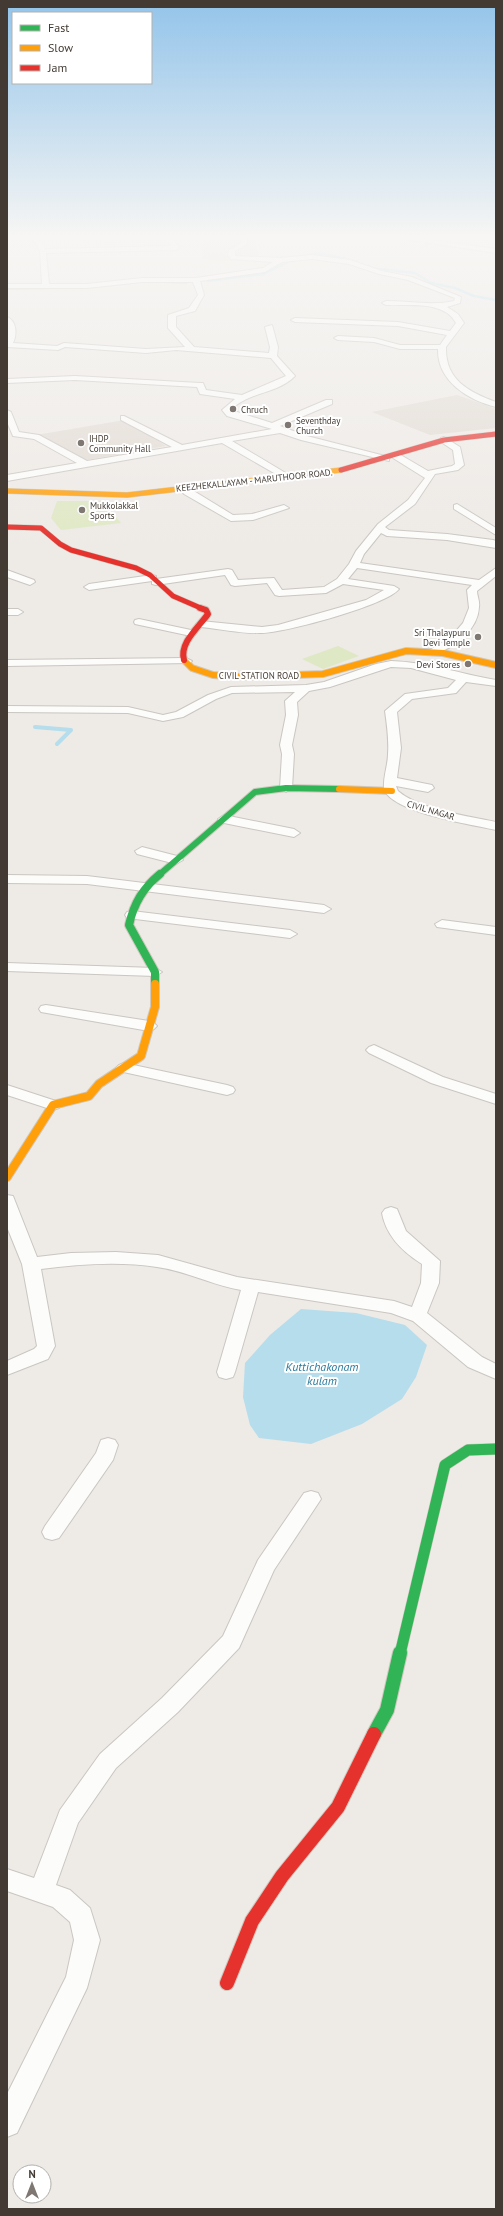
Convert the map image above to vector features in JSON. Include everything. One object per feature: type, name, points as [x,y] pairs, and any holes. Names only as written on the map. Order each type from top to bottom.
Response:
[{"type":"street","points":[[186,342],[191,349]]},
{"type":"street","points":[[272,356],[274,347],[273,342]]},
{"type":"street","points":[[383,342],[400,347],[442,347]]},
{"type":"street","points":[[446,342],[442,347],[443,364],[453,381],[462,389],[474,396],[496,405]]},
{"type":"street","points":[[8,345],[58,348],[64,345],[146,351],[176,348],[272,356],[291,376],[273,387],[228,406],[226,410],[230,414],[312,440],[386,459]]},
{"type":"street","points":[[7,381],[74,375],[200,386],[203,392],[244,398]]},
{"type":"street","points":[[7,478],[225,440],[277,428],[329,402]]},
{"type":"street","points":[[7,412],[16,434],[36,437],[87,465]]},
{"type":"street","points":[[124,418],[181,448]]},
{"type":"street","name":"KEEZHEKALLAYAM - MARUTHOOR ROAD.","points":[[7,491],[127,495],[226,482],[350,470],[444,440],[496,434]]},
{"type":"street","points":[[225,440],[286,477]]},
{"type":"street","points":[[89,587],[228,572],[235,583],[270,580],[279,593],[326,590],[341,581],[354,565],[359,554],[380,528],[410,503],[428,482],[432,472],[455,468],[460,465],[457,449],[444,440]]},
{"type":"street","points":[[396,456],[430,476]]},
{"type":"street","points":[[184,488],[187,492],[231,518],[252,517],[284,508]]},
{"type":"street","points":[[457,507],[496,532]]},
{"type":"street","points":[[7,527],[41,528],[60,544],[70,550],[136,568],[154,580],[173,596],[206,610],[208,614],[201,624],[190,633],[183,648],[183,658],[186,661]]},
{"type":"street","points":[[380,528],[387,533],[448,537],[493,542],[496,545]]},
{"type":"street","points":[[354,565],[480,583]]},
{"type":"street","points":[[433,651],[448,645],[465,631],[474,609],[472,590],[496,571]]},
{"type":"street","points":[[7,573],[30,582]]},
{"type":"street","points":[[201,624],[262,630],[279,628],[370,602],[394,589],[341,581]]},
{"type":"street","points":[[140,622],[190,633]]},
{"type":"street","name":"CIVIL STATION ROAD","points":[[186,661],[192,668],[212,675],[277,677],[323,674],[406,651],[433,651],[496,665]]},
{"type":"street","points":[[7,663],[186,661]]},
{"type":"street","points":[[7,708],[76,711],[128,710],[153,717],[164,718],[179,715],[212,697],[231,690],[306,688],[326,685],[380,666],[391,664],[411,665],[463,678],[496,683]]},
{"type":"street","points":[[391,786],[395,758],[391,711],[409,696],[452,691],[463,678]]},
{"type":"street","points":[[286,788],[288,754],[286,745],[292,715],[291,701],[306,688]]},
{"type":"street","points":[[7,1090],[52,1105],[79,1100],[89,1096],[99,1084],[141,1056],[155,1006],[155,972],[129,925],[133,908],[146,886],[255,792],[286,788],[391,786],[428,788]]},
{"type":"street","name":"CIVIL NAGAR","points":[[391,786],[401,801],[449,815],[496,826]]},
{"type":"street","points":[[224,819],[294,833]]},
{"type":"street","points":[[142,851],[176,860]]},
{"type":"street","points":[[7,879],[87,880],[146,886],[324,909]]},
{"type":"street","points":[[132,915],[290,934]]},
{"type":"street","points":[[442,924],[496,931]]},
{"type":"street","points":[[7,967],[155,972]]},
{"type":"street","points":[[46,1009],[149,1026]]},
{"type":"street","points":[[374,1050],[437,1080],[496,1099]]},
{"type":"street","points":[[124,1068],[227,1090]]},
{"type":"street","points":[[7,1177],[52,1105]]},
{"type":"street","points":[[7,1200],[10,1214],[31,1264],[46,1346],[41,1354],[7,1368]]},
{"type":"street","points":[[391,1213],[391,1222],[413,1251],[431,1261],[433,1275],[428,1293],[416,1316]]},
{"type":"street","points":[[31,1264],[78,1259],[116,1258],[158,1261],[252,1286],[394,1307],[416,1316],[475,1362],[496,1372]]},
{"type":"street","points":[[226,1372],[252,1286]]},
{"type":"street","points":[[52,1532],[106,1455],[108,1445]]},
{"type":"street","points":[[227,1983],[244,1935],[256,1914],[286,1871],[313,1842],[337,1808],[357,1773],[378,1725],[387,1710],[445,1465],[468,1450],[496,1449]]},
{"type":"street","points":[[42,1891],[68,1818],[108,1761],[170,1705],[231,1642],[265,1566],[311,1499]]},
{"type":"street","points":[[7,1880],[61,1898],[81,1916],[87,1940],[78,1979],[7,2123]]},
{"type":"shaded area","points":[[457,395],[496,409],[496,428],[430,435],[372,412]]},
{"type":"shaded area","points":[[125,420],[166,446],[75,462],[36,435]]},
{"type":"green space","name":"Mukkolakkal Sports","points":[[57,501],[102,501],[121,523],[61,530],[51,518]]},
{"type":"green space","points":[[338,646],[359,656],[323,669],[302,659]]},
{"type":"water","name":"Kuttichakonam kulam","points":[[301,1309],[356,1313],[405,1325],[427,1345],[416,1377],[402,1399],[362,1424],[311,1444],[259,1438],[250,1425],[243,1397],[245,1363],[270,1335]]},
{"type":"waterway","points":[[35,727],[71,730],[57,744]]},
{"type":"traffic: fast","points":[[155,984],[155,972],[129,925],[133,908],[146,886],[255,792],[286,788],[339,789]]},
{"type":"traffic: fast","points":[[374,1734],[387,1710],[445,1465],[468,1450],[496,1449]]},
{"type":"traffic: slow","points":[[7,491],[127,495],[341,470]]},
{"type":"traffic: slow","points":[[184,660],[192,668],[213,675],[241,677],[323,674],[406,651],[443,653],[496,665]]},
{"type":"traffic: slow","points":[[339,789],[392,791]]},
{"type":"traffic: slow","points":[[7,1177],[53,1105],[89,1096],[99,1084],[141,1056],[155,1007],[155,984]]},
{"type":"traffic: jam","points":[[341,470],[444,440],[496,434]]},
{"type":"traffic: jam","points":[[7,527],[41,528],[60,544],[71,550],[136,568],[150,575],[173,596],[206,610],[208,614],[186,644],[184,650],[184,660]]},
{"type":"traffic: jam","points":[[227,1983],[252,1921],[282,1876],[338,1807],[374,1734]]},
{"type":"place","name":"Chruch","points":[[233,409]]},
{"type":"place","name":"Seventhday Church","points":[[288,425]]},
{"type":"place","name":"IHDP Community Hall","points":[[81,443]]},
{"type":"place","name":"Mukkolakkal Sports","points":[[82,510]]},
{"type":"place","name":"Sri Thalaypuru Devi Temple","points":[[478,637]]},
{"type":"place","name":"Devi Stores","points":[[468,664]]}]
